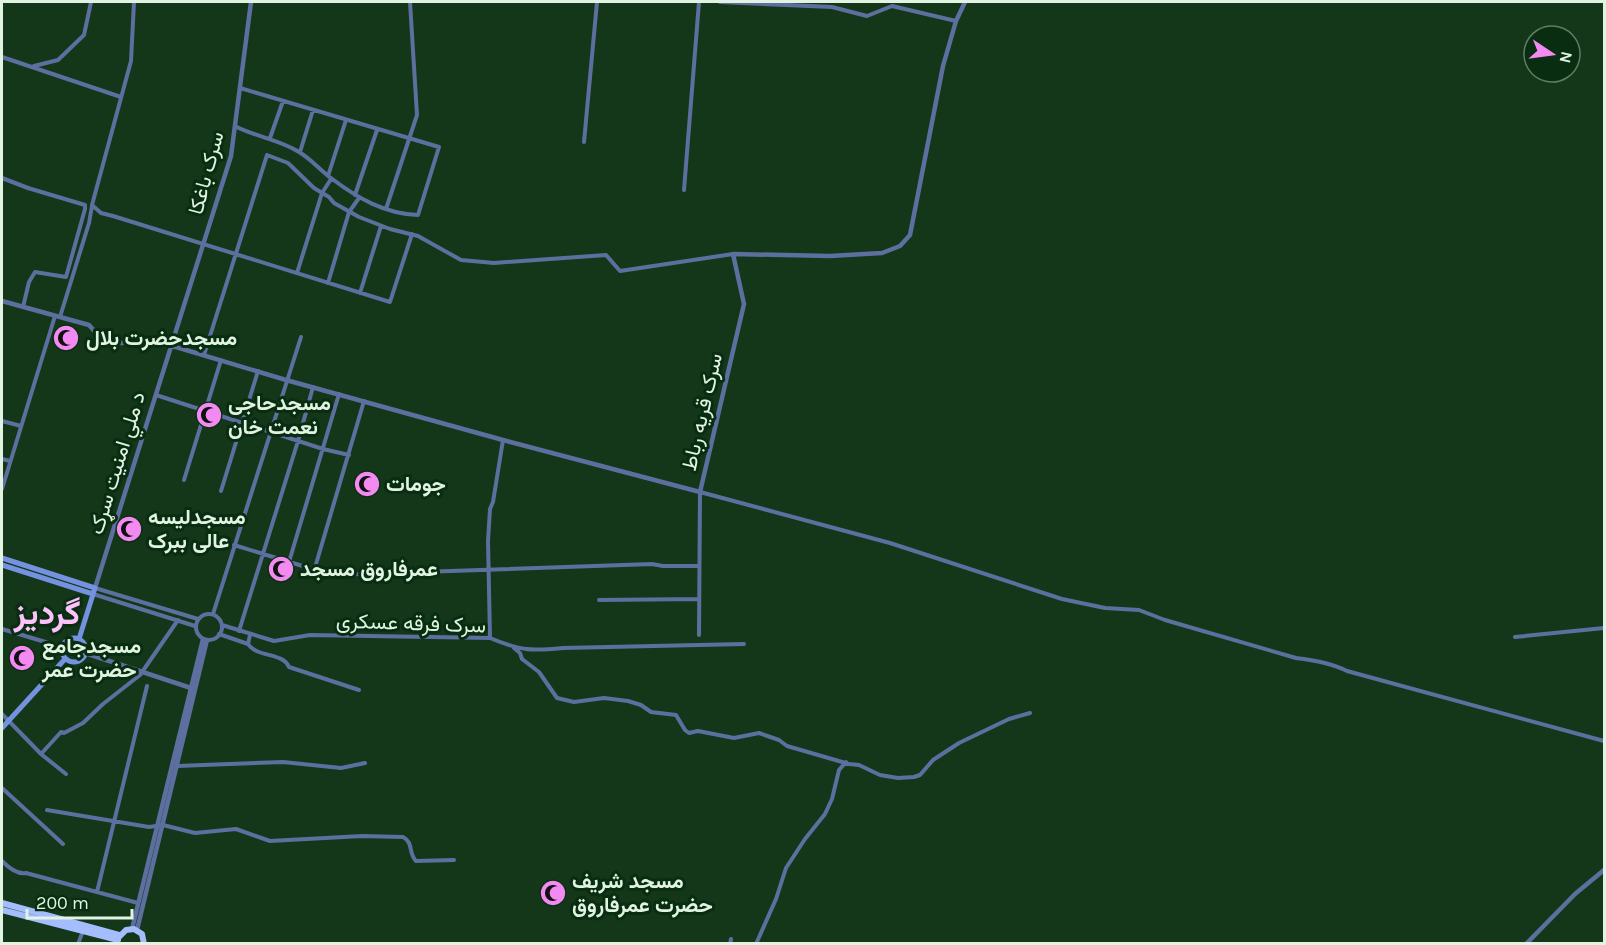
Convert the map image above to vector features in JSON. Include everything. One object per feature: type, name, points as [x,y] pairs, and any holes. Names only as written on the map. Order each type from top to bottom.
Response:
[{"type":"highway","points":[[2,903],[118,939]]},
{"type":"highway","points":[[2,910],[118,939]]},
{"type":"highway","points":[[118,939],[126,930],[135,930],[141,934],[146,943]]},
{"type":"main road","points":[[2,558],[94,591]]},
{"type":"main road","points":[[2,566],[94,591]]},
{"type":"main road","points":[[79,639],[94,591]]},
{"type":"main road","points":[[65,659],[62,647],[67,640],[79,639]]},
{"type":"main road","points":[[65,659],[77,662],[85,653],[84,645],[79,639]]},
{"type":"main road","points":[[2,728],[65,659]]},
{"type":"street","points":[[32,67],[58,60],[84,35],[91,2]]},
{"type":"street","points":[[2,489],[89,223],[131,61],[134,2]]},
{"type":"street","name":"سرک باغکا","points":[[171,347],[231,156],[251,2]]},
{"type":"street","points":[[386,209],[417,115],[410,2]]},
{"type":"street","points":[[584,142],[597,2]]},
{"type":"street","points":[[684,190],[699,2]]},
{"type":"street","points":[[720,2],[832,7],[867,16],[892,6],[956,21]]},
{"type":"street","points":[[204,355],[267,154],[288,162],[314,188],[349,212],[381,226],[418,236],[461,260],[494,263],[606,255],[620,271],[733,254],[830,256],[882,253],[900,246],[910,235],[943,66],[956,21],[965,2]]},
{"type":"street","points":[[2,57],[121,98]]},
{"type":"street","points":[[235,126],[270,138],[300,152],[357,197],[399,214],[418,215],[439,147],[240,88]]},
{"type":"street","points":[[270,138],[283,101]]},
{"type":"street","points":[[300,152],[313,110]]},
{"type":"street","points":[[297,273],[346,120]]},
{"type":"street","points":[[328,283],[377,130]]},
{"type":"street","points":[[2,178],[85,205],[66,277],[35,272],[29,282],[23,307]]},
{"type":"street","points":[[92,205],[101,213],[390,302],[412,234]]},
{"type":"street","points":[[360,293],[381,226]]},
{"type":"street","name":"سرک قریه رباط","points":[[58,317],[90,325],[105,343],[134,340],[204,355],[503,440],[700,492],[744,304],[733,254]]},
{"type":"street","points":[[2,301],[58,317]]},
{"type":"street","points":[[213,614],[301,337]]},
{"type":"street","name":"د ملي امنیت سړک","points":[[94,591],[171,347]]},
{"type":"street","points":[[184,480],[221,360]]},
{"type":"street","points":[[220,491],[258,371]]},
{"type":"street","points":[[239,631],[313,387]]},
{"type":"street","points":[[289,562],[339,394]]},
{"type":"street","points":[[156,395],[270,433],[349,455]]},
{"type":"street","points":[[314,571],[364,401]]},
{"type":"street","points":[[2,421],[21,426]]},
{"type":"street","points":[[490,638],[488,541],[490,509],[503,440]]},
{"type":"street","points":[[2,459],[10,461]]},
{"type":"street","points":[[699,635],[700,492],[890,543],[1062,599],[1105,608],[1139,609],[1165,620],[1296,658],[1335,665],[1347,671],[1605,741]]},
{"type":"street","points":[[234,545],[332,575],[489,568],[652,564],[698,566]]},
{"type":"street","points":[[94,591],[198,619]]},
{"type":"street","points":[[94,591],[195,626]]},
{"type":"street","points":[[599,600],[699,599]]},
{"type":"street","points":[[204,614],[213,614],[222,625],[219,634],[214,639],[205,639],[197,634],[195,626],[204,614]]},
{"type":"street","points":[[41,754],[62,732],[83,723],[143,672],[178,620]]},
{"type":"street","name":"سرک فرقه عسکری","points":[[222,625],[250,635],[274,640],[310,635],[490,638],[514,648],[534,651],[563,648],[744,644]]},
{"type":"street","points":[[1515,637],[1605,628]]},
{"type":"street","points":[[2,629],[62,647]]},
{"type":"street","points":[[219,634],[248,644],[254,651],[284,660],[289,668],[359,690]]},
{"type":"street","points":[[248,644],[250,635]]},
{"type":"street","points":[[135,930],[191,688],[205,639]]},
{"type":"street","points":[[135,930],[138,903],[177,766],[205,639]]},
{"type":"street","points":[[514,648],[520,653],[522,659],[539,672],[557,698],[574,702],[604,698],[628,701],[642,705],[651,712],[676,715],[689,733],[698,731],[734,738],[759,733],[779,740],[787,746],[859,765],[880,775],[898,778],[920,775],[933,760],[959,743],[1009,719],[1030,713]]},
{"type":"street","points":[[85,653],[191,688]]},
{"type":"street","points":[[97,892],[147,687]]},
{"type":"street","points":[[2,714],[41,754],[66,774]]},
{"type":"street","points":[[177,766],[283,762],[341,768],[365,763]]},
{"type":"street","points":[[756,944],[776,899],[786,868],[825,814],[832,799],[839,770],[846,762]]},
{"type":"street","points":[[2,788],[63,844]]},
{"type":"street","points":[[47,810],[149,827],[160,825],[195,833],[236,829],[270,841],[362,836],[403,837],[411,845],[412,858],[416,861],[454,860]]},
{"type":"street","points":[[2,861],[17,872],[138,903]]},
{"type":"street","points":[[1526,944],[1575,894],[1604,871]]},
{"type":"street","points":[[78,944],[84,930]]},
{"type":"place","name":"مسجدحضرت بلال","points":[[66,338]]},
{"type":"place","name":"مسجدحاجی نعمت خان","points":[[209,415]]},
{"type":"place","name":"جومات","points":[[367,484]]},
{"type":"place","name":"مسجدلیسه عالی ببرک","points":[[129,529]]},
{"type":"place","name":"عمرفاروق مسجد","points":[[281,569]]},
{"type":"place","name":"مسجدجامع حضرت عمر","points":[[22,658]]},
{"type":"place","name":"مسجد شریف حضرت عمرفاروق","points":[[553,893]]},
{"type":"district","name":"گردیز","points":[[47,612]]}]
